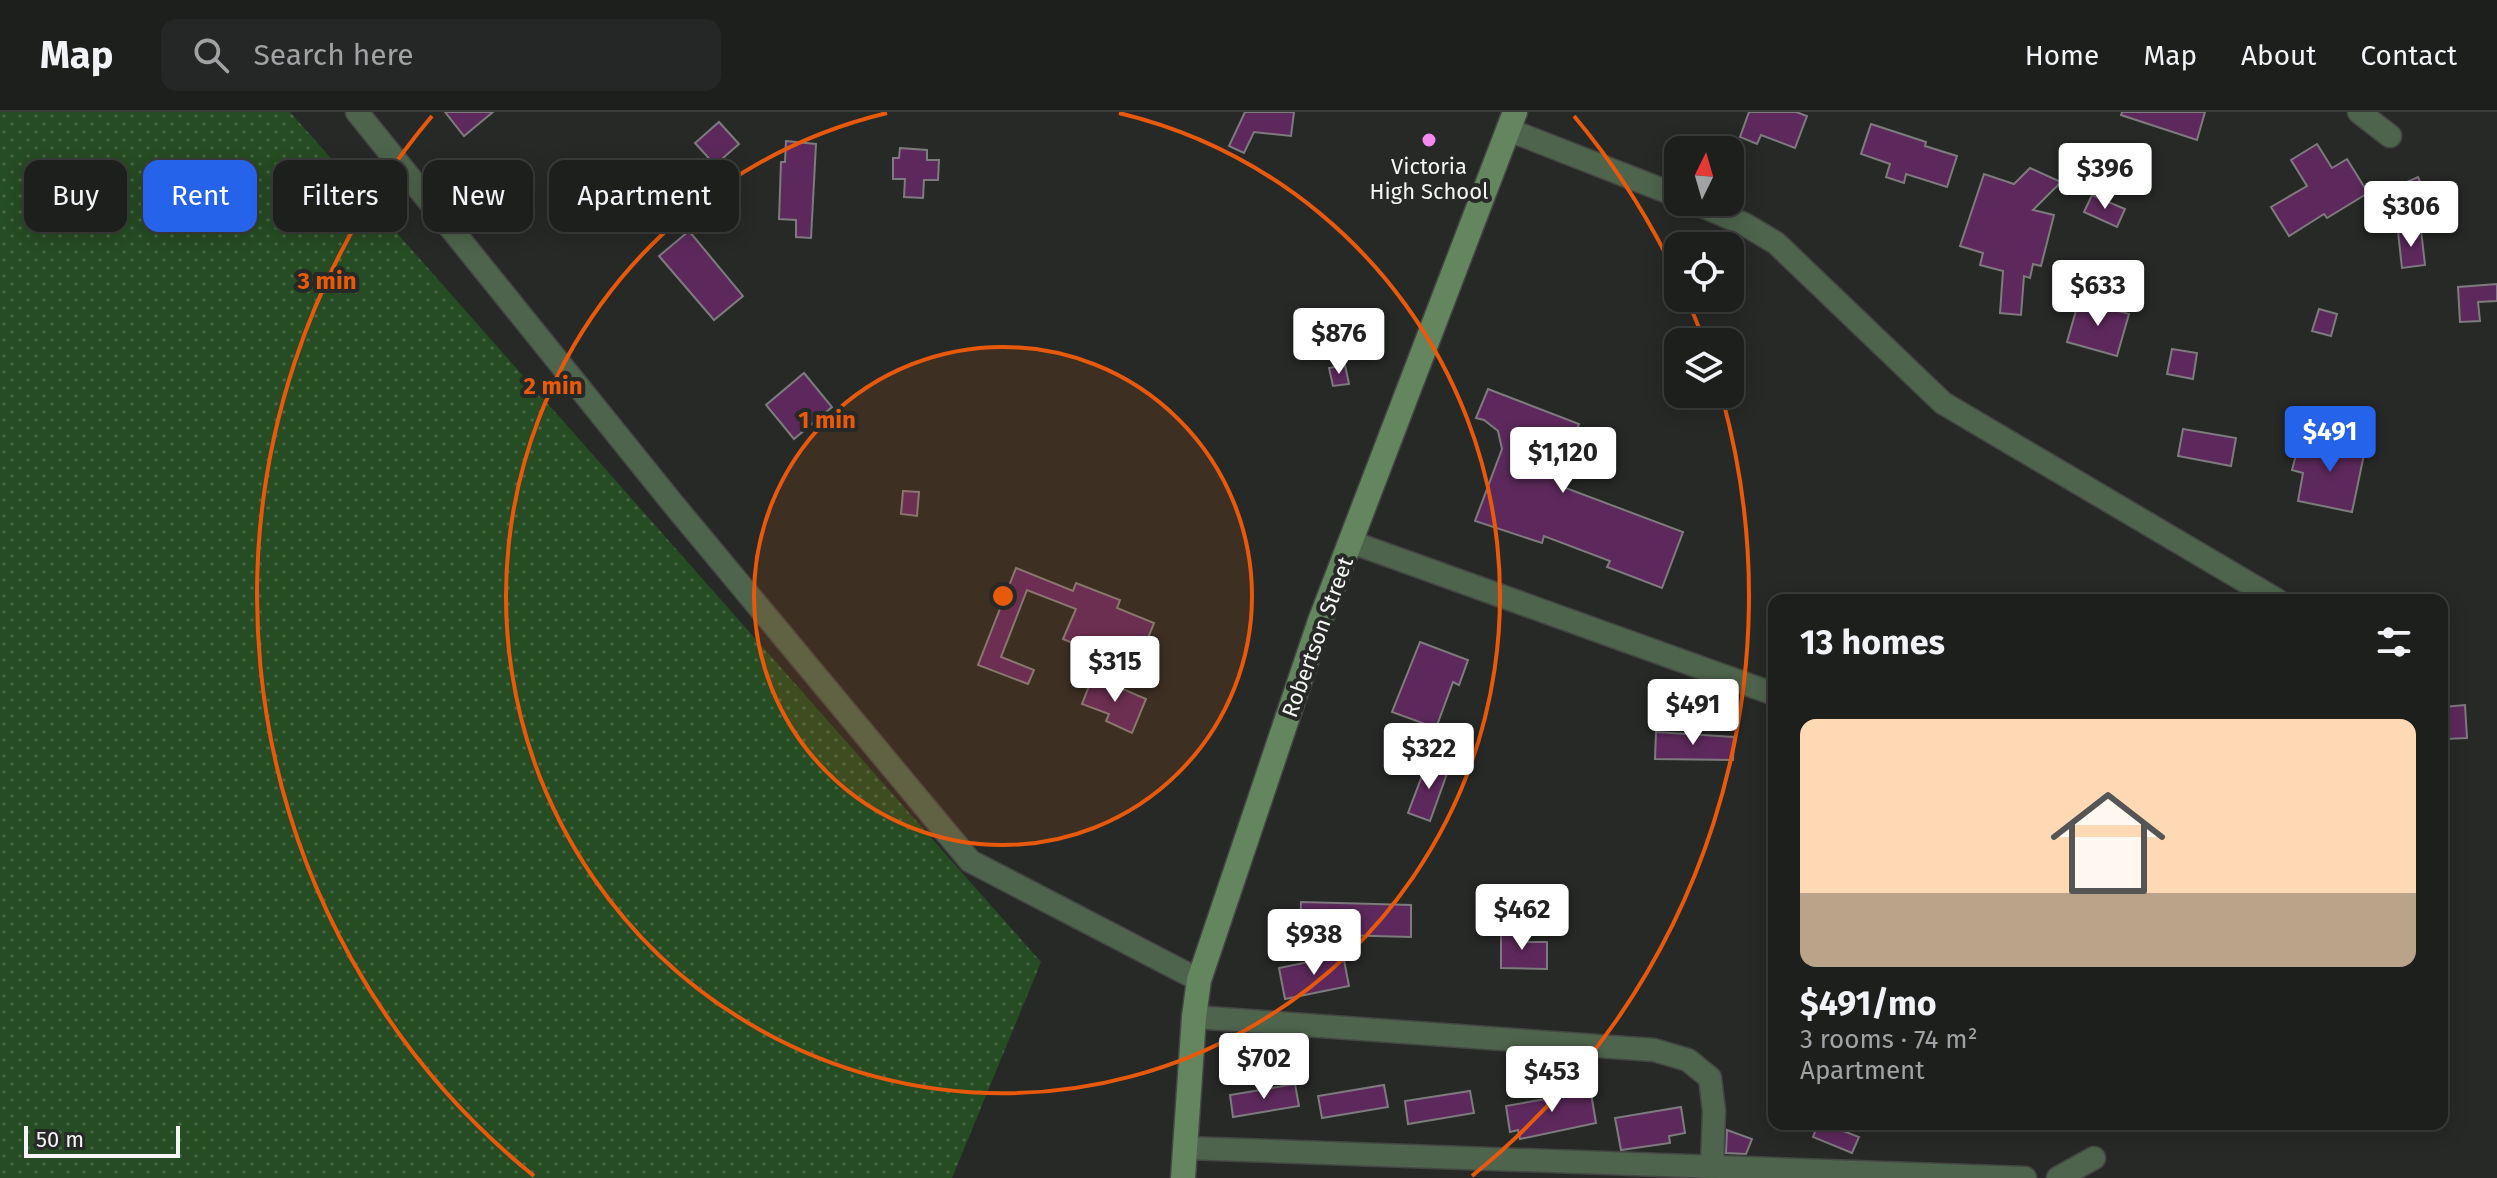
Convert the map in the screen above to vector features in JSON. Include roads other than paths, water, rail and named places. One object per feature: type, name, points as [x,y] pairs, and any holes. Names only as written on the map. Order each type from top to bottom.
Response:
[{"type":"street","points":[[357,112],[674,505],[970,861],[1199,980]]},
{"type":"street","points":[[2359,112],[2390,136]]},
{"type":"street","points":[[1512,121],[1664,190]]},
{"type":"street","name":"Robertson Street","points":[[1183,1178],[1199,980],[1320,621],[1512,121]]},
{"type":"street","points":[[1725,216],[1776,243],[1943,403],[2267,594]]},
{"type":"street","points":[[1351,542],[1768,692]]},
{"type":"street","points":[[1194,1017],[1654,1050],[1688,1060],[1710,1078],[1714,1111],[1712,1167]]},
{"type":"street","points":[[1185,1148],[2025,1178]]},
{"type":"street","points":[[2058,1178],[2094,1158]]},
{"type":"place","name":"Victoria High School","points":[[1429,140]]}]
